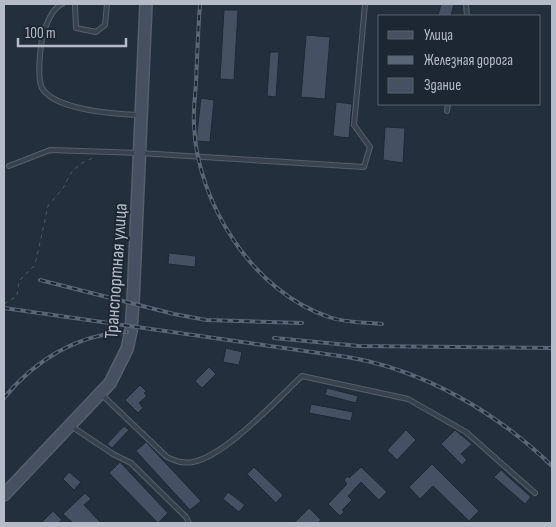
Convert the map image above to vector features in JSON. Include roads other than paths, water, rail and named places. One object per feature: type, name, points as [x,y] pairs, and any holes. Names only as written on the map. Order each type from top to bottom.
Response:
[{"type":"street","name":"Транспортная улица","points":[[4,495],[101,394],[124,358],[131,331],[146,4]]},
{"type":"lane","points":[[62,4],[57,6],[43,32],[40,52],[41,86],[48,96],[66,104],[112,114],[141,115]]},
{"type":"lane","points":[[75,4],[76,28],[96,32],[105,25],[107,4]]},
{"type":"lane","points":[[9,166],[50,150],[140,153],[364,167],[370,147],[354,125],[365,4]]},
{"type":"lane","points":[[447,111],[448,105]]},
{"type":"lane","points":[[101,394],[167,457],[179,462],[193,462],[210,456],[225,446],[302,376],[364,388],[408,400],[466,432],[535,493]]},
{"type":"lane","points":[[71,426],[113,454],[132,463],[186,517],[189,523]]},
{"type":"railway","points":[[200,4],[194,125],[198,155],[206,184],[218,213],[234,241],[254,266],[276,287],[302,305],[335,319],[382,324]]},
{"type":"railway","points":[[40,280],[174,314],[206,320],[302,323]]},
{"type":"railway","points":[[4,308],[347,357],[376,363],[431,383],[483,411],[530,446],[552,466]]},
{"type":"railway","points":[[4,398],[29,372],[59,352],[91,338],[127,332]]},
{"type":"railway","points":[[274,338],[359,346],[552,348]]}]
